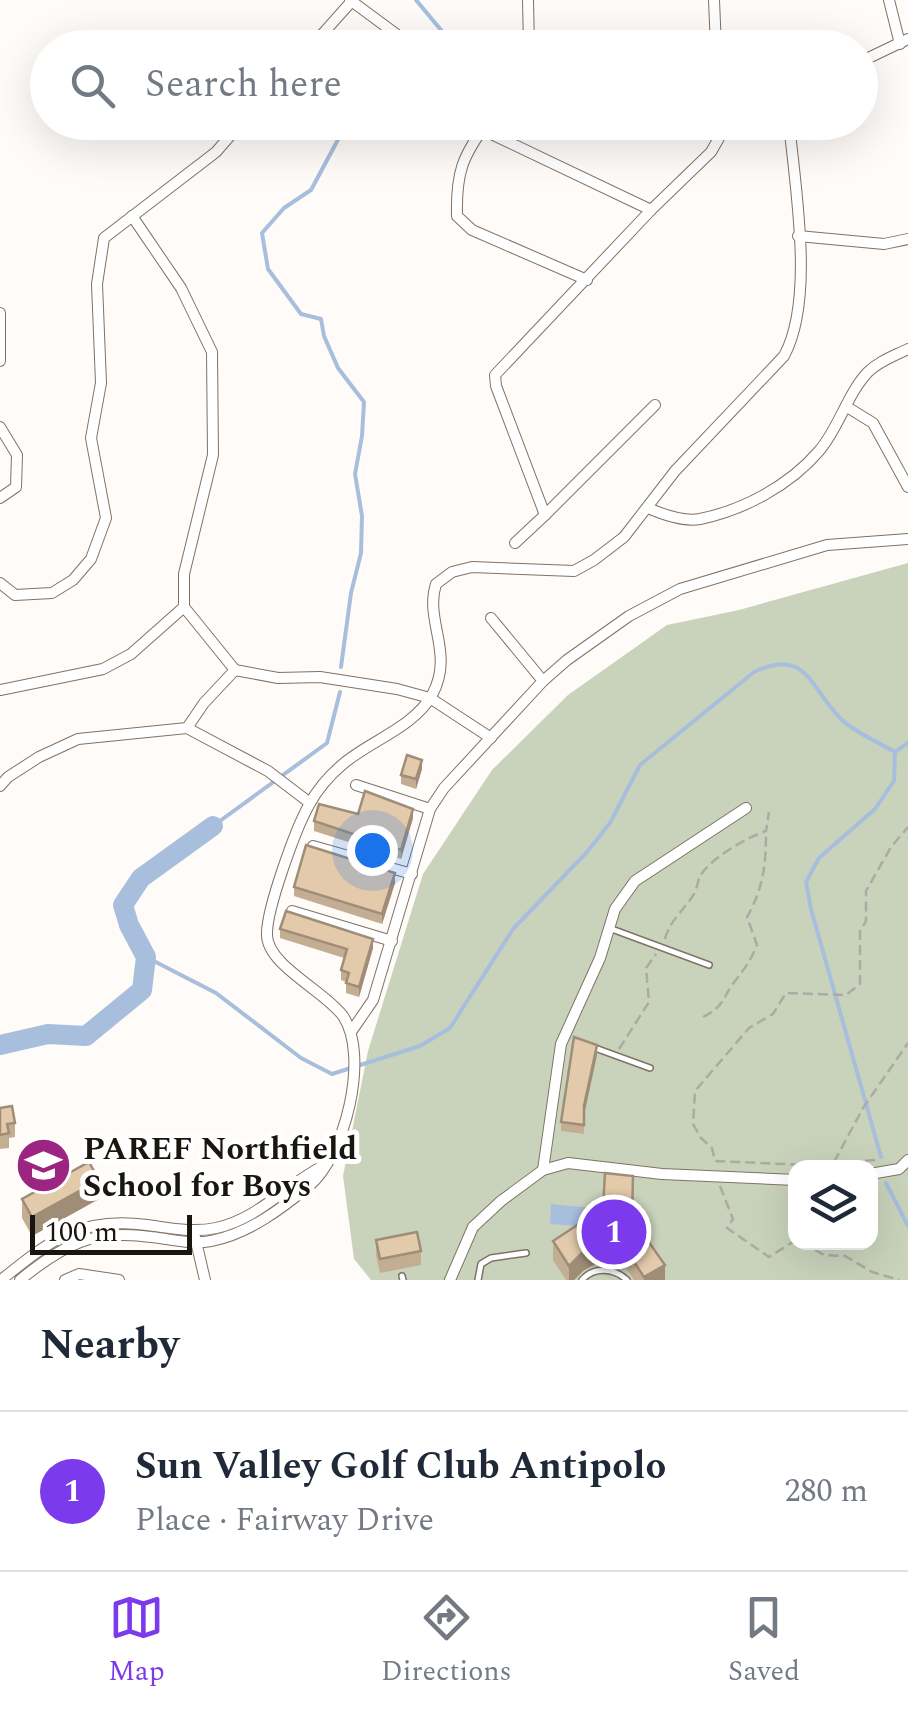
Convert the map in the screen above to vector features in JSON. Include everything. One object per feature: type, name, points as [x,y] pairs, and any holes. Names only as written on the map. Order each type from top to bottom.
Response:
[{"type":"street","points":[[528,0],[529,30]]},
{"type":"street","points":[[878,54],[904,42],[890,0]]},
{"type":"street","points":[[326,30],[351,1],[390,30]]},
{"type":"street","points":[[710,2],[714,30]]},
{"type":"street","points":[[0,583],[15,595],[52,593],[73,580],[91,559],[106,518],[91,438],[102,382],[99,257],[104,238],[226,140]]},
{"type":"street","points":[[476,140],[465,154],[456,182],[456,216],[472,230],[588,280]]},
{"type":"street","points":[[513,140],[650,210]]},
{"type":"street","points":[[545,515],[495,375],[650,210],[711,152],[717,140]]},
{"type":"street","points":[[20,1280],[51,1255],[106,1234],[236,1234],[315,1182],[340,1137],[353,1082],[351,1032],[331,1004],[276,958],[266,939],[272,909],[310,803],[344,764],[402,724],[430,698],[442,645],[432,611],[436,584],[452,572],[472,567],[574,571],[624,538],[675,471],[772,371],[794,338],[800,290],[791,140]]},
{"type":"street","points":[[132,216],[182,288],[212,352],[213,455],[184,574],[184,607],[235,670],[278,678],[320,677],[430,698],[491,738]]},
{"type":"street","points":[[798,236],[884,244],[908,240]]},
{"type":"street","points":[[0,313],[0,362]]},
{"type":"street","points":[[648,508],[666,516],[697,520],[757,499],[797,473],[822,448],[866,375],[878,364],[908,349]]},
{"type":"street","points":[[516,542],[655,405]]},
{"type":"street","points":[[847,407],[873,423],[908,487]]},
{"type":"street","points":[[0,428],[16,455],[16,486],[0,498]]},
{"type":"street","points":[[351,1032],[373,1000],[430,809],[444,788],[543,681],[629,616],[680,589],[827,545],[908,539]]},
{"type":"street","points":[[0,690],[103,669],[131,654],[184,607]]},
{"type":"street","points":[[491,618],[543,681]]},
{"type":"street","points":[[187,728],[235,670]]},
{"type":"street","points":[[0,786],[8,776],[39,757],[78,739],[187,728],[268,771],[310,803]]},
{"type":"street","points":[[356,785],[430,809]]},
{"type":"street","points":[[542,1170],[564,1036],[600,958],[615,909],[634,881],[746,808]]},
{"type":"street","points":[[313,846],[412,874]]},
{"type":"street","points":[[292,910],[392,941]]},
{"type":"street","points":[[878,1173],[899,1169],[908,1160]]},
{"type":"street","points":[[450,1280],[473,1227],[542,1170],[568,1163],[662,1174],[788,1180]]},
{"type":"street","points":[[2,1280],[44,1245],[84,1226],[125,1222],[195,1237]]},
{"type":"street","points":[[195,1237],[205,1280]]},
{"type":"street","points":[[64,1280],[79,1274],[119,1280]]},
{"type":"lane","points":[[609,928],[709,965]]},
{"type":"lane","points":[[564,1036],[650,1068]]},
{"type":"lane","points":[[478,1280],[481,1264],[491,1258],[526,1252]]},
{"type":"lane","points":[[582,1280],[597,1270],[620,1274],[627,1280]]},
{"type":"path","points":[[702,1018],[724,1003],[733,983],[749,967],[758,945],[746,916],[760,894],[769,812]]},
{"type":"path","points":[[788,1162],[714,1161],[712,1148],[693,1124],[695,1091],[750,1028],[772,1014],[786,993],[846,995],[860,984],[860,930],[866,921],[866,891],[891,847],[908,827]]},
{"type":"path","points":[[664,942],[668,926],[695,892],[699,878],[714,859],[766,831]]},
{"type":"path","points":[[617,1053],[649,1002],[646,968],[655,954]]},
{"type":"path","points":[[836,1160],[863,1108],[908,1044]]},
{"type":"path","points":[[717,1180],[733,1219],[727,1228],[769,1257],[788,1245]]},
{"type":"path","points":[[816,1250],[824,1255],[845,1256],[872,1272],[899,1280]]},
{"type":"green space","points":[[908,563],[908,1280],[371,1280],[354,1259],[343,1176],[368,1051],[423,874],[492,770],[568,695],[667,625],[739,610]]},
{"type":"water","points":[[551,1204],[592,1208],[590,1227],[550,1224]]},
{"type":"building","points":[[407,755],[422,760],[416,779],[401,775]]},
{"type":"building","points":[[365,791],[413,809],[401,850],[314,821],[319,804],[358,814]]},
{"type":"building","points":[[306,845],[395,873],[382,914],[294,887]]},
{"type":"building","points":[[286,911],[373,939],[359,987],[346,983],[349,973],[341,970],[347,949],[280,929]]},
{"type":"building","points":[[574,1037],[597,1045],[584,1106],[584,1125],[561,1122]]},
{"type":"building","points":[[12,1106],[15,1123],[7,1124],[9,1133],[0,1135],[0,1108]]},
{"type":"building","points":[[89,1162],[99,1180],[32,1217],[22,1199]]},
{"type":"building","points":[[605,1173],[633,1176],[632,1218],[665,1265],[644,1277],[623,1245],[597,1244],[569,1266],[553,1241],[603,1208]]},
{"type":"building","points":[[417,1232],[421,1251],[380,1259],[376,1240]]},
{"type":"waterway","points":[[416,0],[441,30]]},
{"type":"waterway","points":[[338,140],[311,190],[284,208],[262,233],[268,269],[301,314],[321,319],[338,368],[364,402],[355,474],[362,516],[361,553],[341,667]]},
{"type":"waterway","points":[[146,957],[216,993],[301,1058],[332,1074],[420,1046],[450,1028],[513,929],[610,823],[640,765],[754,672],[771,665],[796,667],[846,723],[895,752]]},
{"type":"waterway","points":[[213,826],[327,743],[340,692]]},
{"type":"waterway","points":[[895,752],[908,743]]},
{"type":"waterway","points":[[881,1157],[806,882],[819,858],[875,809],[894,781],[895,752]]},
{"type":"waterway","points":[[0,1045],[48,1034],[86,1036],[142,990],[146,957],[123,905],[141,878],[213,826]]},
{"type":"waterway","points":[[886,1183],[908,1226]]},
{"type":"place","name":"PAREF Northfield School for Boys","points":[[44,1166]]},
{"type":"place","name":"Sun Valley Golf Club Antipolo","points":[[614,1232]]}]
